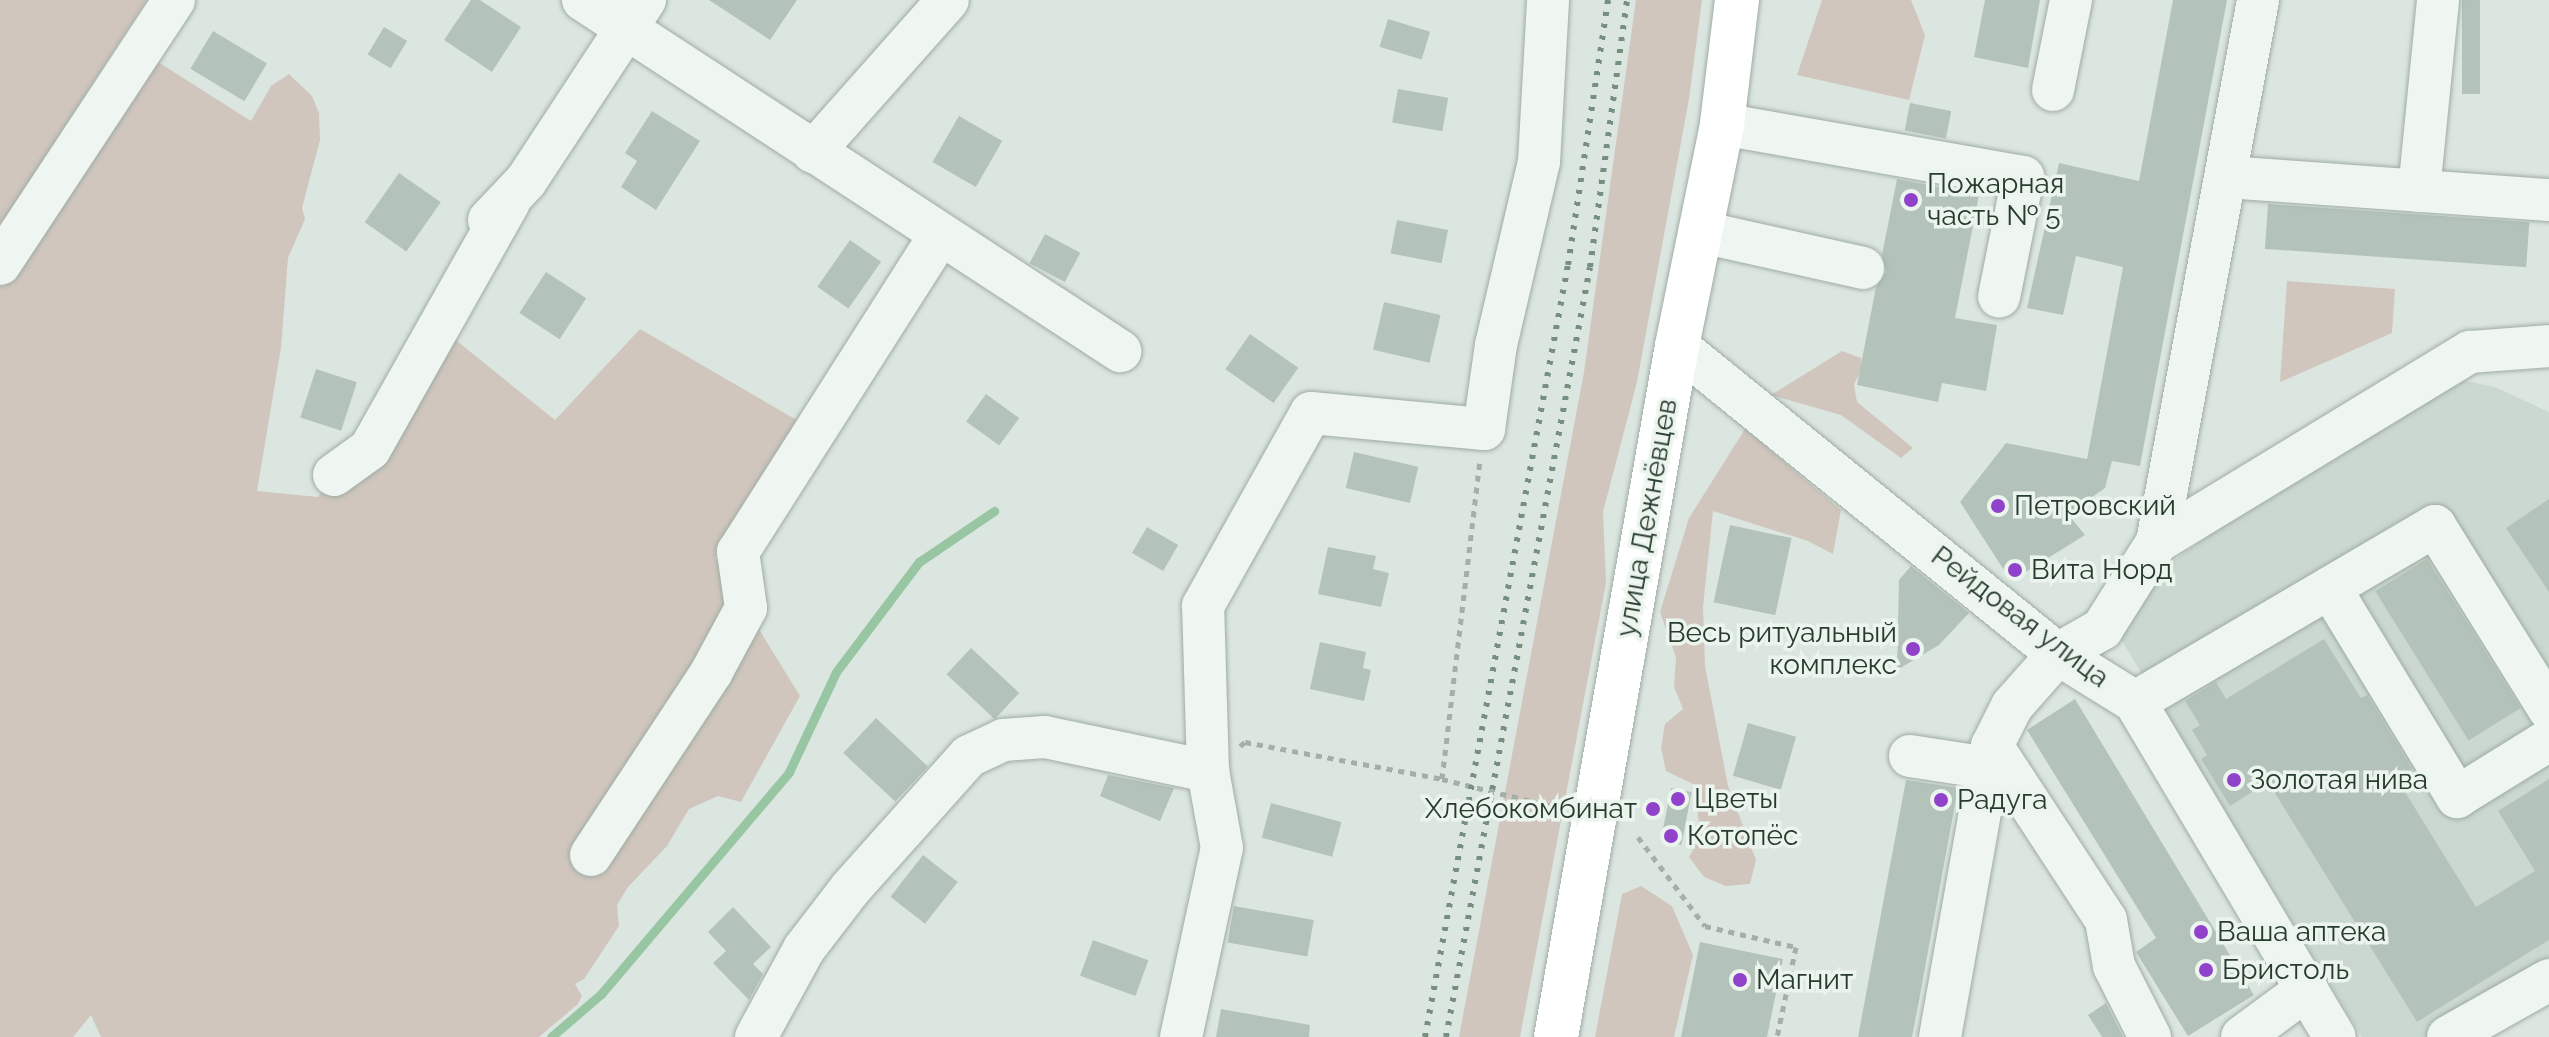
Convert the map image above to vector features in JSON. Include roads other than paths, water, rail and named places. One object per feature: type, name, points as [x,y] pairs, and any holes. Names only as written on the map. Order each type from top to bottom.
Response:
[{"type":"main road","name":"улица Дежнёвцев","points":[[1556,1037],[1677,346],[1722,124],[1737,0]]},
{"type":"street","points":[[0,264],[174,0]]},
{"type":"street","points":[[583,0],[637,14],[813,152],[1120,351]]},
{"type":"street","points":[[813,152],[948,0]]},
{"type":"street","points":[[1181,1037],[1222,848],[1208,771],[1203,606],[1311,413],[1484,429],[1496,345],[1539,162],[1548,0]]},
{"type":"street","points":[[2053,90],[2071,0]]},
{"type":"street","points":[[1940,1037],[1990,757],[2012,706],[2058,654],[2102,629],[2157,542],[2258,0]]},
{"type":"street","points":[[2419,191],[2438,0]]},
{"type":"street","points":[[334,475],[370,449],[509,202],[637,14]]},
{"type":"street","points":[[1722,124],[2023,177],[1999,297]]},
{"type":"street","points":[[2227,177],[2549,200]]},
{"type":"street","points":[[464,223],[489,220],[509,202]]},
{"type":"street","points":[[1702,232],[1863,268]]},
{"type":"street","points":[[591,855],[711,673],[746,608],[738,552],[939,236]]},
{"type":"street","name":"Рейдовая улица","points":[[1677,346],[2058,654],[2135,702],[2335,1037]]},
{"type":"street","points":[[2157,542],[2470,352],[2549,346]]},
{"type":"street","points":[[2135,702],[2435,526],[2549,709]]},
{"type":"street","points":[[2330,588],[2457,797],[2549,740]]},
{"type":"street","points":[[756,1037],[804,949],[850,889],[969,756],[1003,740],[1045,737],[1208,771]]},
{"type":"street","points":[[1910,756],[1990,757]]},
{"type":"street","points":[[1990,757],[2106,920],[2114,966],[2150,1037]]},
{"type":"street","points":[[2448,1037],[2549,980]]},
{"type":"street","points":[[2242,1037],[2307,989]]},
{"type":"waterway","points":[[551,1037],[601,994],[789,772],[836,672],[919,562],[994,511]]},
{"type":"railway","points":[[1425,1037],[1568,265],[1608,0]]},
{"type":"railway","points":[[1446,1037],[1590,267],[1627,0]]},
{"type":"place","name":"Пожарная часть № 5","points":[[1911,200]]},
{"type":"place","name":"Петровский","points":[[1998,506]]},
{"type":"place","name":"Вита Норд","points":[[2015,570]]},
{"type":"place","name":"Весь ритуальный комплекс","points":[[1913,649]]},
{"type":"place","name":"Золотая нива","points":[[2234,780]]},
{"type":"place","name":"Цветы","points":[[1678,799]]},
{"type":"place","name":"Радуга","points":[[1941,800]]},
{"type":"place","name":"Хлебокомбинат","points":[[1653,809]]},
{"type":"place","name":"Котопёс","points":[[1671,836]]},
{"type":"place","name":"Ваша аптека","points":[[2201,932]]},
{"type":"place","name":"Бристоль","points":[[2206,970]]},
{"type":"place","name":"Магнит","points":[[1740,980]]}]
